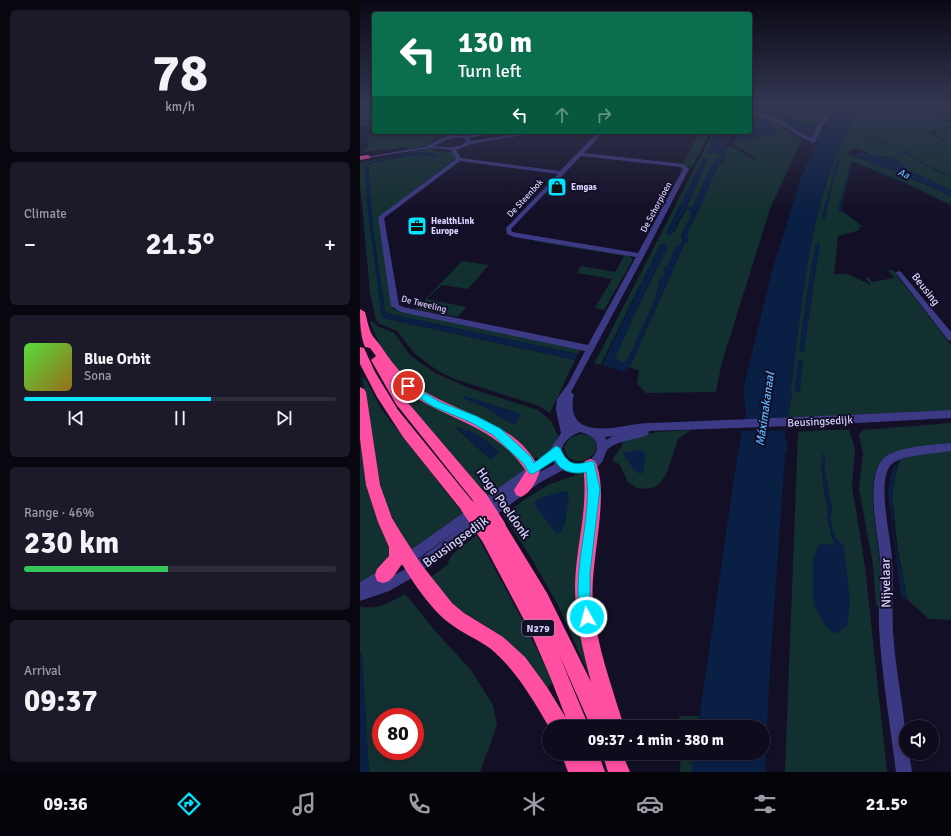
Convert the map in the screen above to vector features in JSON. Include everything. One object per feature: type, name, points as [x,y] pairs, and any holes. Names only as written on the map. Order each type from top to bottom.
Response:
[{"type":"highway","points":[[360,157],[368,156]]},
{"type":"highway","name":"Hoge Poeldonk","points":[[360,312],[367,336],[382,371],[400,401],[493,531],[522,563],[549,612],[598,720]]},
{"type":"highway","name":"N279","points":[[367,336],[374,343],[388,366],[415,392],[497,432],[527,460],[533,470]]},
{"type":"highway","name":"Hoge Poeldonk","points":[[360,351],[371,376],[389,406],[474,503]]},
{"type":"highway","points":[[360,392],[373,485],[386,522],[395,539],[446,609],[458,619],[485,635],[509,654],[540,694],[556,720]]},
{"type":"highway","points":[[590,465],[594,489],[584,573],[584,602],[599,672],[612,720]]},
{"type":"highway","points":[[521,490],[531,477],[533,470]]},
{"type":"highway","name":"Hoge Poeldonk","points":[[493,531],[516,585],[535,622],[576,720]]},
{"type":"highway","points":[[384,575],[393,565],[398,555],[395,539]]},
{"type":"highway","points":[[574,760],[579,772]]},
{"type":"highway","points":[[590,760],[594,772]]},
{"type":"highway","points":[[615,760],[620,772]]},
{"type":"highway","points":[[619,760],[620,772]]},
{"type":"street","points":[[436,145],[441,140]]},
{"type":"street","points":[[467,144],[468,140]]},
{"type":"street","points":[[457,152],[467,144],[491,140]]},
{"type":"street","name":"De Steenbok","points":[[593,140],[508,229],[509,232],[514,235],[641,256]]},
{"type":"street","points":[[368,156],[436,145],[457,152],[561,173]]},
{"type":"street","name":"De Tweeling","points":[[457,152],[381,217],[395,306],[401,309],[590,349]]},
{"type":"street","name":"De Schorpioen","points":[[571,386],[641,256],[686,168],[580,154]]},
{"type":"street","name":"Beusing","points":[[899,273],[951,338]]},
{"type":"street","points":[[571,386],[566,407],[571,418],[580,428]]},
{"type":"street","points":[[566,434],[560,408],[561,400],[571,386]]},
{"type":"street","name":"Beusingsedijk","points":[[598,434],[644,428],[951,414]]},
{"type":"street","points":[[580,428],[592,430],[598,434],[603,447],[600,457],[590,465],[577,469],[564,465],[557,456],[556,451],[558,444],[566,434],[580,428]]},
{"type":"street","name":"Beusingsedijk","points":[[603,447],[617,439],[666,428]]},
{"type":"street","name":"Nijvelaar","points":[[904,772],[886,628],[886,558],[879,507],[880,485],[885,464],[891,459],[901,455],[951,447]]},
{"type":"street","name":"Beusingsedijk","points":[[360,595],[385,587],[412,564],[552,456],[556,451]]},
{"type":"street","name":"Beusingsedijk","points":[[360,590],[384,575],[412,564],[553,469],[564,465]]},
{"type":"green space","points":[[368,140],[433,140],[429,145],[408,149],[407,147],[363,152],[363,149],[368,148]]},
{"type":"green space","points":[[696,140],[706,140],[692,167],[682,165]]},
{"type":"green space","points":[[709,140],[712,140],[706,153],[719,153],[720,156],[711,166],[693,207],[690,208],[687,206],[708,159],[703,158],[666,234],[674,232],[686,209],[692,210],[690,214],[691,216],[681,236],[683,241],[675,248],[669,263],[664,268],[664,276],[660,279],[655,300],[628,359],[624,363],[615,359],[615,357],[667,247],[665,244],[660,245],[601,364],[594,364]]},
{"type":"green space","points":[[744,140],[802,140],[771,206],[722,362],[716,392],[646,393],[637,384],[639,371],[630,367],[719,164],[724,161],[726,147],[733,147],[754,160],[757,159],[735,145],[734,142]]},
{"type":"green space","points":[[843,140],[943,140],[950,144],[944,140],[951,140],[951,176],[926,165],[904,150],[906,153],[897,153],[907,154],[934,170],[951,177],[951,190],[907,170],[899,161],[890,157],[869,155],[867,154],[870,154],[857,148],[850,150],[848,155],[887,168],[951,196],[951,205],[899,180],[851,161],[840,211],[845,213],[863,227],[858,227],[860,230],[838,236],[834,274],[847,274],[871,285],[865,277],[868,277],[872,282],[894,278],[888,270],[893,270],[951,345],[951,410],[787,418],[792,393],[790,391],[805,280],[820,205],[831,169]],"holes":[[[875,141],[896,147],[885,145]],[[816,243],[820,244],[799,352]],[[798,361],[803,362],[799,392],[795,391]]]},
{"type":"green space","points":[[430,148],[435,151],[452,152],[456,158],[379,217],[393,309],[581,349],[578,354],[389,314],[385,311],[373,229],[368,165],[409,155],[420,154],[434,157],[438,155],[429,153],[411,153],[366,164],[381,313],[383,318],[575,360],[550,413],[539,406],[455,379],[438,371],[414,353],[397,331],[380,324],[376,320],[370,292],[360,183],[360,163]]},
{"type":"green space","points":[[533,241],[629,255],[632,258],[632,261],[604,310],[595,308],[612,279],[577,273],[581,266],[615,272],[624,256]]},
{"type":"green space","points":[[462,261],[489,265],[468,289],[442,285],[427,299],[466,307],[458,317],[416,309]]},
{"type":"green space","points":[[373,321],[377,326],[394,333],[410,355],[435,373],[469,388],[538,410],[551,421],[558,436],[553,451],[540,458],[532,458],[418,390],[391,365],[370,322]],"holes":[[[463,398],[506,409],[521,415],[512,424],[481,405]]]},
{"type":"green space","points":[[389,374],[495,434],[529,470],[488,498],[404,398]],"holes":[[[456,427],[483,439],[491,460]]]},
{"type":"green space","points":[[362,378],[365,378],[382,410],[465,516],[410,555],[384,500],[379,482],[366,395]]},
{"type":"green space","points":[[360,421],[367,488],[380,526],[393,552],[390,565],[360,586]]},
{"type":"green space","points":[[951,423],[951,443],[900,450],[888,455],[880,464],[875,476],[873,507],[880,571],[880,607],[876,606],[873,565],[859,488],[863,454],[859,435],[862,430]]},
{"type":"green space","points":[[691,430],[678,439],[667,472],[662,481],[655,487],[646,489],[637,488],[628,482],[620,465],[612,460],[622,446],[623,440],[656,432]],"holes":[[[644,452],[644,472],[634,470],[628,459]]]},
{"type":"green space","points":[[849,430],[853,441],[855,452],[852,486],[865,566],[887,772],[785,772],[798,432]],"holes":[[[825,455],[824,466],[832,511],[830,519],[835,537],[844,547],[813,558],[835,547],[827,518],[827,503],[821,464]]]},
{"type":"green space","points":[[580,434],[594,438],[597,447],[592,456],[588,459],[576,461],[567,456],[564,447],[570,438]]},
{"type":"green space","points":[[951,451],[951,620],[929,619],[907,599],[898,550],[892,497],[900,459],[905,456]]},
{"type":"green space","points":[[590,470],[581,572],[600,700],[558,605],[530,556],[503,515],[548,485]]},
{"type":"green space","points":[[477,535],[526,627],[553,682],[548,687],[513,648],[489,628],[463,612],[441,593],[430,578],[447,565],[451,556],[456,551]]},
{"type":"green space","points":[[405,594],[437,633],[471,670],[493,705],[497,725],[480,772],[369,772],[362,657],[360,651],[360,606],[378,607]]},
{"type":"green space","points":[[679,716],[699,716],[699,720],[679,720]]},
{"type":"green space","points":[[681,760],[693,760],[692,772],[680,772]]},
{"type":"water","points":[[712,140],[718,140],[720,142],[729,140],[724,161],[719,165],[687,235],[689,241],[684,244],[630,367],[623,371],[602,365],[660,245],[667,245],[665,254],[654,272],[615,357],[615,359],[624,363],[628,359],[655,300],[660,279],[664,276],[664,268],[669,263],[675,248],[683,241],[681,236],[691,216],[691,210],[685,209],[671,235],[666,234],[703,158],[708,159],[687,206],[690,208],[693,207],[711,166],[720,156],[719,153],[706,153]]},
{"type":"water","name":"Máximakanaal","points":[[817,140],[843,140],[831,169],[820,205],[805,280],[800,318],[791,391],[792,393],[785,434],[788,450],[785,454],[767,720],[699,720],[737,458],[746,412],[743,390],[772,271],[801,178]]},
{"type":"water","points":[[874,140],[892,146],[878,142]]},
{"type":"water","points":[[895,147],[901,149],[926,165],[951,177],[927,167],[907,154],[897,154],[905,153]]},
{"type":"water","points":[[419,152],[439,154],[435,157],[418,155],[368,165],[373,229],[385,311],[389,314],[578,354],[575,360],[383,318],[381,313],[367,204],[365,165],[380,160]]},
{"type":"water","name":"Aa","points":[[861,152],[869,155],[890,158],[900,162],[907,170],[951,190],[951,196],[914,179],[854,155]]},
{"type":"water","points":[[838,158],[841,159],[832,186],[825,219],[821,219]]},
{"type":"water","points":[[851,161],[911,186],[852,162],[841,209],[863,227],[845,213],[838,210]]},
{"type":"water","points":[[920,190],[951,205],[951,206]]},
{"type":"water","points":[[816,243],[820,243],[804,353],[799,352]]},
{"type":"water","points":[[798,360],[803,361],[800,392],[794,391]]},
{"type":"water","points":[[465,396],[521,414],[515,424],[512,424],[481,405],[463,398]]},
{"type":"water","points":[[456,427],[468,430],[479,436],[490,443],[499,452],[491,460]]},
{"type":"water","points":[[640,450],[644,452],[645,455],[644,472],[640,474],[634,470],[623,454],[625,452]]},
{"type":"water","points":[[823,453],[825,454],[824,466],[832,511],[830,519],[835,537],[844,546],[850,601],[847,626],[835,634],[826,627],[813,604],[813,558],[818,545],[823,543],[835,546],[827,518],[827,503],[821,464]]},
{"type":"water","points":[[895,465],[898,466],[892,499],[894,533],[907,599],[901,597],[888,492],[891,475]]},
{"type":"water","points":[[563,491],[568,492],[569,496],[565,524],[561,532],[556,533],[534,503],[537,499]]},
{"type":"water","points":[[360,651],[362,657],[369,772],[360,772]]},
{"type":"water","points":[[693,760],[766,760],[765,772],[692,772]]},
{"type":"pier","points":[[789,419],[788,430],[740,431],[742,420]]},
{"type":"place","name":"Emgas","points":[[557,187]]},
{"type":"place","name":"HealthLink Europe","points":[[417,226]]},
{"type":"route","points":[[408,386],[415,392],[437,404],[473,419],[497,432],[527,460],[533,470],[552,456],[556,451],[560,461],[570,468],[584,468],[590,465],[593,477],[594,501],[584,573],[584,602],[587,617]]}]
